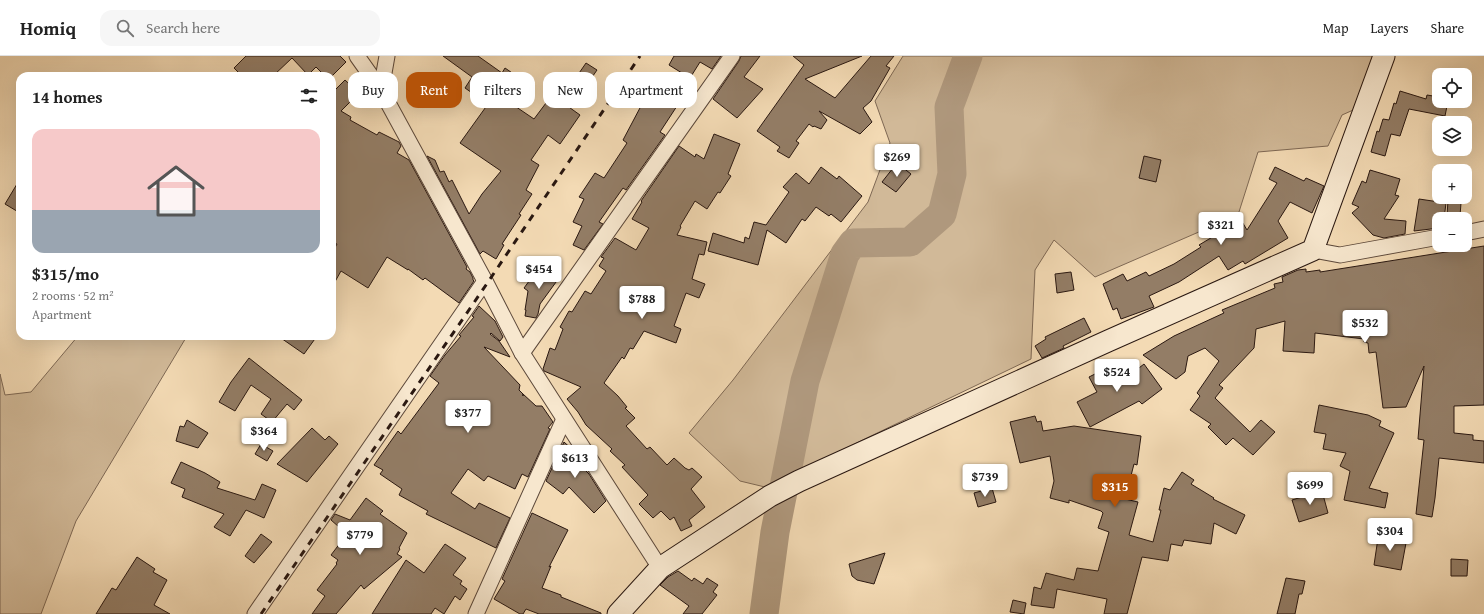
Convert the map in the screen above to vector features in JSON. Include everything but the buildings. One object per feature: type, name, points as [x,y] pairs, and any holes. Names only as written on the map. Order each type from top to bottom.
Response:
[{"type":"main road","points":[[618,614],[660,568],[770,496],[798,481],[1313,250],[1384,56]]},
{"type":"street","points":[[357,56],[368,72]]},
{"type":"street","points":[[384,72],[387,56]]},
{"type":"street","points":[[522,353],[732,56]]},
{"type":"street","points":[[391,108],[485,281],[522,353],[660,568]]},
{"type":"street","points":[[1472,232],[1484,230]]},
{"type":"street","points":[[1313,250],[1340,255],[1432,238]]},
{"type":"street","points":[[255,614],[485,281]]},
{"type":"street","points":[[476,614],[564,419]]},
{"type":"shaded area","points":[[903,56],[1378,56],[1360,107],[1342,115],[1328,146],[1258,152],[1238,215],[1095,277],[1054,240],[1035,270],[1031,359],[765,487],[740,481],[689,433],[733,380],[868,202],[890,143],[875,101]]},
{"type":"shaded area","points":[[75,340],[185,340],[76,521],[41,614],[0,614],[0,374],[5,395],[31,392]]},
{"type":"waterway","points":[[764,614],[775,532],[805,381],[845,254],[853,243],[910,242],[942,214],[952,174],[949,107],[968,56]]},
{"type":"railway","points":[[261,614],[486,285],[640,56]]}]
